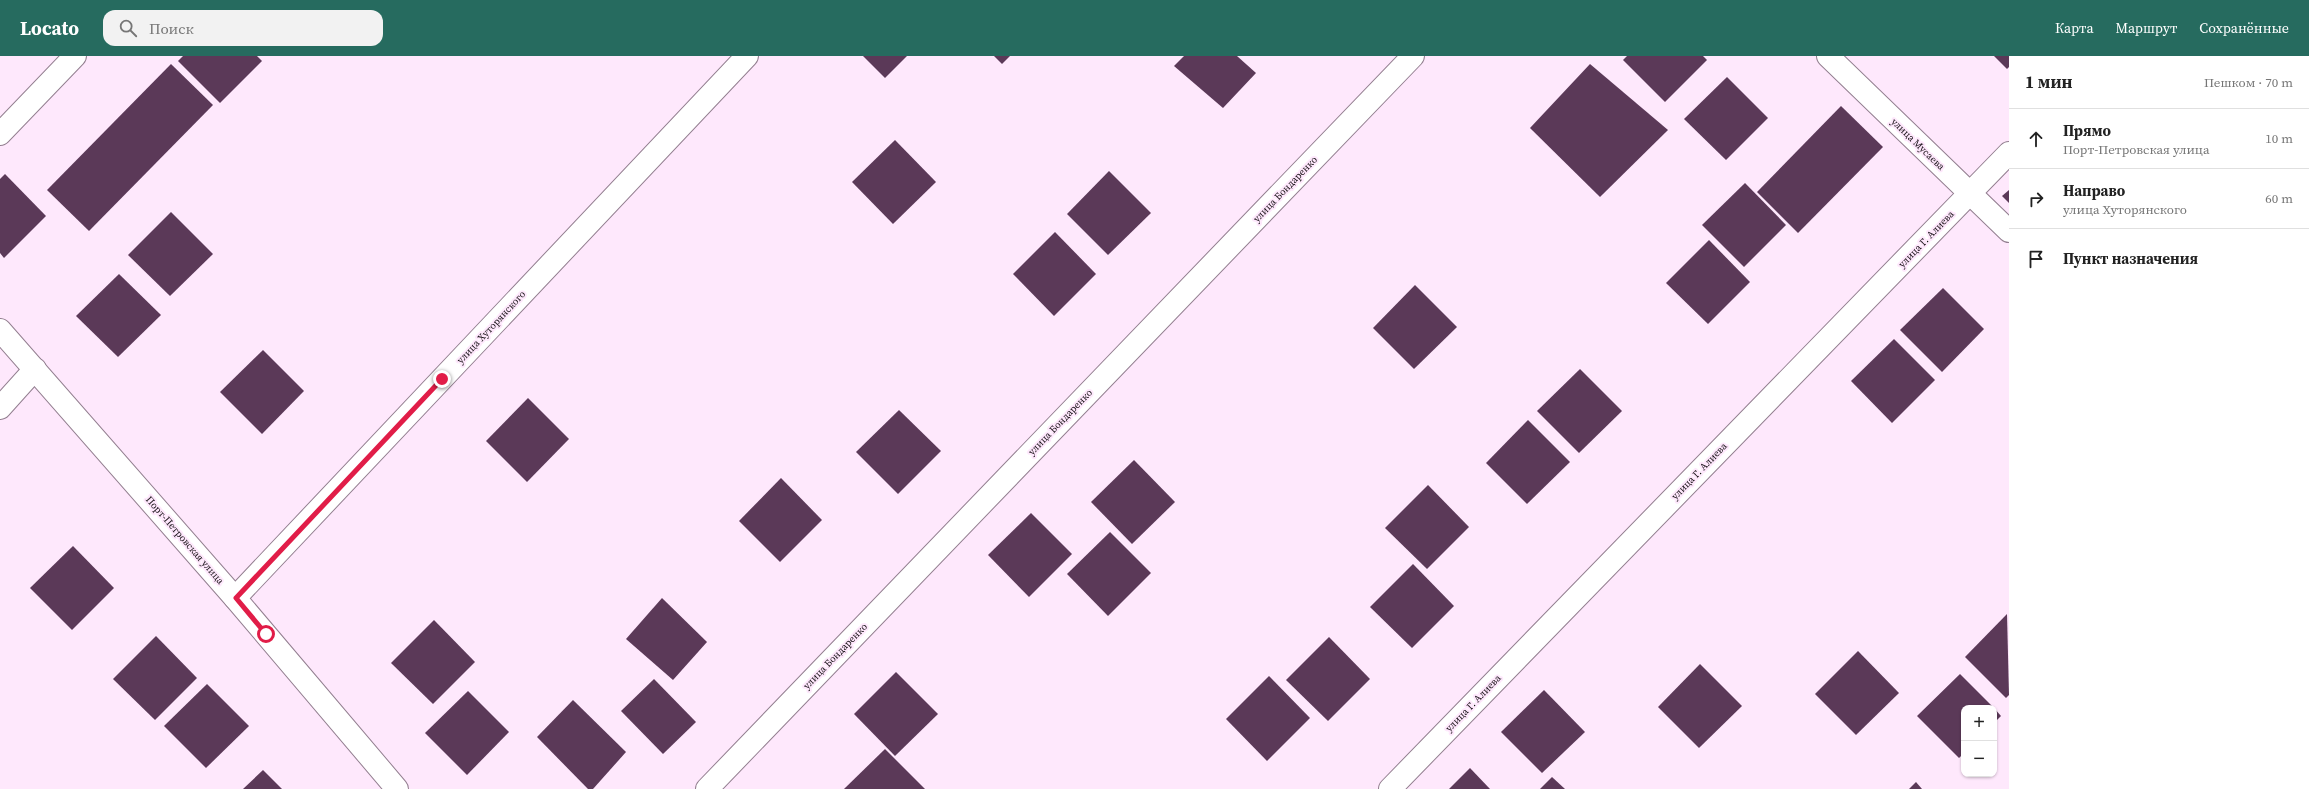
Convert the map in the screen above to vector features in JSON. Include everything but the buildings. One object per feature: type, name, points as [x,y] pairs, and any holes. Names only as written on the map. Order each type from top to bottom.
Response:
[{"type":"street","points":[[0,134],[75,56]]},
{"type":"street","name":"улица Хуторянского","points":[[236,598],[747,56]]},
{"type":"street","name":"улица Бондаренко","points":[[707,789],[1413,56]]},
{"type":"street","name":"улица Мусаева","points":[[1828,56],[2009,231]]},
{"type":"street","name":"улица Г. Алиева","points":[[1390,789],[2009,153]]},
{"type":"street","name":"Порт-Петровская улица","points":[[0,330],[236,598],[397,789]]},
{"type":"street","points":[[0,408],[35,369]]},
{"type":"route","points":[[266,634],[236,598],[442,379]]}]
